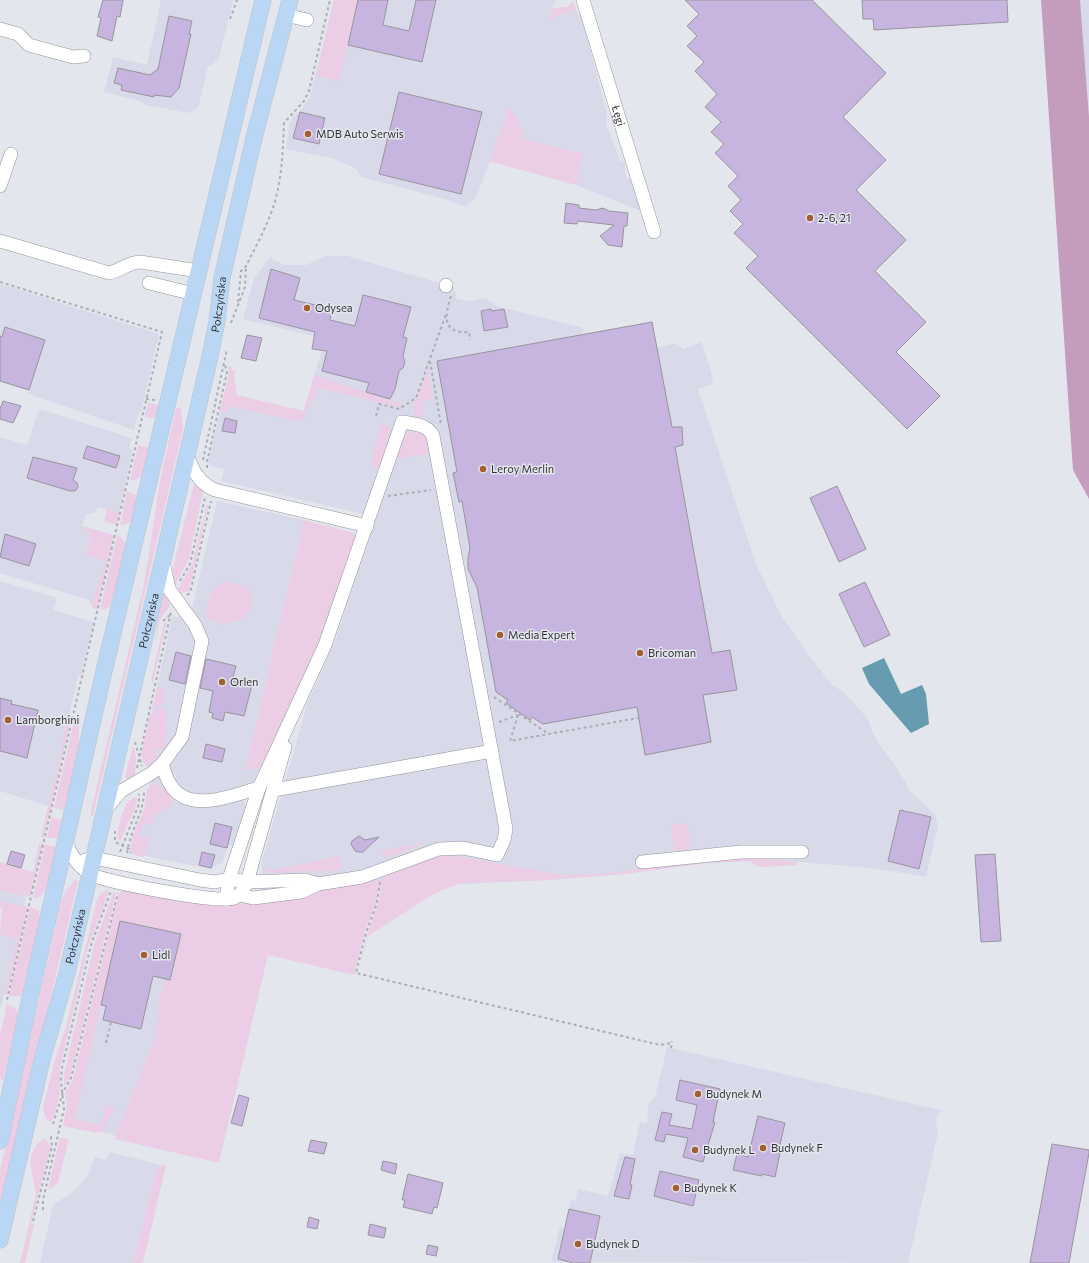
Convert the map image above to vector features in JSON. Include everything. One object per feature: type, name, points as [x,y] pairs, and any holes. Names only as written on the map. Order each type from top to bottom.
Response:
[{"type":"main road","points":[[0,1141],[28,1007],[107,659],[263,0]]},
{"type":"main road","name":"Połczyńska","points":[[0,1240],[42,1060],[67,973],[94,858],[217,321],[222,278],[288,7]]},
{"type":"street","name":"Łęgi","points":[[582,0],[654,232]]},
{"type":"street","points":[[288,7],[307,20]]},
{"type":"street","points":[[0,29],[18,34],[29,45],[73,57],[84,56]]},
{"type":"street","points":[[0,186],[11,154]]},
{"type":"street","points":[[0,241],[109,273],[119,271],[135,262],[199,271]]},
{"type":"street","points":[[149,283],[194,294]]},
{"type":"street","points":[[66,843],[72,857],[90,874],[190,897],[226,899],[240,895],[253,898],[301,892],[318,884],[362,877],[439,849],[463,848],[497,855],[504,840],[506,829],[433,436],[431,432],[421,425],[402,422],[325,645],[259,788],[229,879],[226,899]]},
{"type":"street","points":[[187,455],[196,476],[204,485],[215,490],[367,526]]},
{"type":"street","points":[[105,810],[121,791],[152,773],[162,764],[182,736],[202,641],[194,625],[169,589],[163,560]]},
{"type":"street","points":[[240,895],[247,882],[295,712]]},
{"type":"street","points":[[274,790],[492,751]]},
{"type":"street","points":[[162,764],[170,784],[178,793],[187,799],[213,800],[259,788]]},
{"type":"street","points":[[642,862],[741,852],[802,852]]},
{"type":"street","points":[[59,873],[77,862],[94,858],[215,882],[229,879],[247,882],[305,880],[318,884]]},
{"type":"path","points":[[230,19],[237,0]]},
{"type":"path","points":[[238,303],[241,271],[246,266],[268,221],[274,203],[281,170],[284,123],[304,101],[309,91],[330,0]]},
{"type":"path","points":[[231,324],[245,286],[246,266]]},
{"type":"path","points":[[0,282],[162,332],[119,523],[7,1000]]},
{"type":"path","points":[[376,416],[378,404],[399,409],[416,398],[446,314],[453,289],[446,286]]},
{"type":"path","points":[[446,314],[448,326],[459,331],[469,332],[470,340]]},
{"type":"path","points":[[204,453],[225,363],[227,346]]},
{"type":"path","points":[[207,462],[227,372],[225,363]]},
{"type":"path","points":[[146,399],[160,401]]},
{"type":"path","points":[[379,489],[384,497],[437,488]]},
{"type":"path","points":[[178,584],[190,564],[205,492]]},
{"type":"path","points":[[183,598],[190,593],[211,495]]},
{"type":"path","points":[[137,769],[172,606]]},
{"type":"path","points":[[162,621],[174,614]]},
{"type":"path","points":[[491,696],[547,733]]},
{"type":"path","points":[[518,715],[510,741],[547,733],[638,718]]},
{"type":"path","points":[[134,740],[144,771]]},
{"type":"path","points":[[126,856],[127,848],[144,804],[145,785]]},
{"type":"path","points":[[120,853],[138,804],[138,787]]},
{"type":"path","points":[[138,793],[144,792]]},
{"type":"path","points":[[116,827],[115,842],[127,848],[133,856]]},
{"type":"path","points":[[380,871],[377,904],[365,936],[356,973],[660,1045],[672,1042],[671,1048]]},
{"type":"path","points":[[43,1210],[43,1200],[64,1109],[62,1068],[92,945],[107,907],[112,888]]},
{"type":"path","points":[[53,1124],[63,1092],[72,1078],[119,888]]},
{"type":"path","points":[[106,1043],[111,1022]]},
{"type":"path","points":[[33,1221],[52,1148],[50,1136]]},
{"type":"shaded area","points":[[161,0],[233,0],[219,58],[213,64],[208,66],[199,105],[196,110],[188,113],[146,105],[140,101],[104,92],[113,57],[147,65]]},
{"type":"shaded area","points":[[334,0],[556,0],[547,20],[576,10],[582,18],[607,114],[606,124],[620,161],[625,161],[625,174],[627,178],[631,180],[641,211],[576,185],[583,154],[525,139],[515,116],[509,108],[477,196],[466,207],[448,200],[361,177],[355,168],[331,158],[286,149],[289,124],[294,116],[302,109],[310,96]]},
{"type":"shaded area","points":[[334,0],[358,0],[339,82],[318,75],[317,71]]},
{"type":"shaded area","points":[[1041,0],[1080,0],[1089,117],[1089,499],[1073,470]]},
{"type":"shaded area","points":[[1080,0],[1089,0],[1089,117]]},
{"type":"shaded area","points":[[573,1],[576,10],[547,20],[553,8],[567,7]]},
{"type":"shaded area","points":[[509,108],[515,115],[525,139],[583,154],[576,185],[489,161]]},
{"type":"shaded area","points":[[328,255],[335,257],[344,255],[454,287],[457,299],[472,301],[485,298],[497,306],[583,328],[582,335],[652,322],[657,348],[675,343],[684,349],[702,342],[713,379],[712,384],[698,389],[756,564],[782,617],[806,651],[830,683],[846,694],[868,719],[873,734],[907,784],[908,789],[935,814],[938,826],[926,877],[871,868],[798,862],[797,865],[760,867],[749,861],[707,863],[624,874],[550,880],[379,888],[260,902],[263,858],[308,702],[335,641],[375,519],[355,512],[221,481],[224,469],[210,466],[208,463],[220,411],[227,412],[228,405],[304,411],[325,339],[243,319],[254,278],[268,259],[272,256],[273,260],[285,265],[306,265]]},
{"type":"shaded area","points":[[0,284],[159,334],[141,412],[138,414],[134,430],[28,394],[29,390],[0,381]]},
{"type":"shaded area","points":[[228,367],[232,367],[232,370],[235,371],[234,377],[237,395],[304,411],[314,375],[401,404],[398,407],[318,388],[316,398],[313,397],[304,419],[301,422],[228,406],[227,412],[220,411],[229,373]]},
{"type":"shaded area","points":[[428,370],[433,399],[422,402],[424,417],[421,418],[415,415],[413,407]]},
{"type":"shaded area","points":[[148,403],[159,405],[155,418],[145,417]]},
{"type":"shaded area","points":[[176,408],[181,408],[183,429],[93,816],[90,815],[144,584],[160,481]]},
{"type":"shaded area","points":[[39,409],[132,438],[129,448],[133,450],[119,513],[98,507],[96,512],[85,515],[82,527],[90,534],[86,553],[105,561],[93,601],[0,573],[0,437],[27,445]]},
{"type":"shaded area","points":[[381,424],[389,426],[392,432],[381,464],[376,468],[370,466]]},
{"type":"shaded area","points":[[417,432],[423,435],[427,440],[431,453],[396,459],[401,442],[407,433]]},
{"type":"shaded area","points":[[138,445],[149,448],[144,474],[135,480],[130,481]]},
{"type":"shaded area","points":[[194,484],[203,491],[189,559],[175,585],[173,568]]},
{"type":"shaded area","points":[[127,491],[138,496],[132,520],[125,525],[120,525]]},
{"type":"shaded area","points":[[217,501],[304,520],[245,769],[262,768],[253,785],[207,795],[185,793],[176,783],[175,774],[162,787],[151,784],[144,750],[172,617],[179,617],[189,603],[192,609]]},
{"type":"shaded area","points":[[207,504],[208,506],[189,591],[180,593],[178,589],[192,565]]},
{"type":"shaded area","points":[[107,509],[119,513],[117,525],[104,521]]},
{"type":"shaded area","points":[[304,520],[354,533],[356,538],[318,646],[262,768],[245,770]]},
{"type":"shaded area","points":[[82,526],[114,535],[97,610],[94,609],[88,599],[93,601],[105,561],[86,555],[90,534]]},
{"type":"shaded area","points":[[117,535],[124,541],[125,544],[122,566],[109,608],[100,610]]},
{"type":"shaded area","points":[[0,581],[57,598],[53,610],[94,622],[81,675],[78,676],[48,806],[0,791]]},
{"type":"shaded area","points":[[224,582],[235,583],[249,590],[253,599],[252,607],[250,612],[243,618],[218,625],[217,619],[208,620],[207,608],[213,591],[217,586]]},
{"type":"shaded area","points":[[162,594],[164,594],[170,603],[160,620],[154,647]]},
{"type":"shaded area","points":[[167,621],[153,683],[151,681],[164,623]]},
{"type":"shaded area","points":[[157,687],[166,689],[163,703],[152,710]]},
{"type":"shaded area","points":[[163,706],[167,715],[165,727],[167,731],[163,750],[158,748],[156,754],[160,755],[146,767],[141,755],[150,715]]},
{"type":"shaded area","points":[[68,719],[71,719],[44,838],[41,837]]},
{"type":"shaded area","points":[[74,721],[79,726],[79,744],[64,810],[54,808]]},
{"type":"shaded area","points":[[133,745],[136,756],[135,777],[127,780],[125,777]]},
{"type":"shaded area","points":[[149,784],[164,788],[174,799],[170,806],[154,816],[152,825],[143,823],[140,836],[149,838],[143,857],[130,853],[130,846],[145,805],[146,793]]},
{"type":"shaded area","points":[[137,797],[136,806],[120,842],[117,838],[122,814],[128,803]]},
{"type":"shaded area","points":[[243,798],[246,808],[234,846],[228,844],[223,861],[212,869],[144,856],[149,838],[140,836],[143,823],[170,806],[173,801],[185,803]]},
{"type":"shaded area","points":[[51,817],[61,820],[58,838],[47,838]]},
{"type":"shaded area","points":[[684,823],[688,826],[690,847],[689,850],[675,851],[671,825]]},
{"type":"shaded area","points":[[427,842],[384,859],[382,850]]},
{"type":"shaded area","points":[[39,843],[43,844],[30,897],[0,891],[0,862],[33,872]]},
{"type":"shaded area","points":[[45,844],[56,847],[46,890],[39,897],[33,898]]},
{"type":"shaded area","points":[[449,855],[565,875],[600,874],[709,861],[753,858],[798,862],[797,865],[760,867],[749,861],[707,863],[624,874],[550,880],[461,883],[435,893],[368,936],[358,972],[367,935],[379,901],[382,877],[438,856]]},
{"type":"shaded area","points":[[340,856],[342,869],[345,870],[273,873],[267,871],[264,867],[272,870]]},
{"type":"shaded area","points":[[76,879],[78,881],[0,1213],[0,1170],[62,899],[68,888]]},
{"type":"shaded area","points":[[379,879],[377,901],[365,931],[354,975],[268,955],[219,1163],[115,1139],[115,1135],[165,1015],[152,1043],[159,1014],[157,1013],[164,980],[171,981],[182,934],[120,920],[75,1119],[101,1125],[106,1105],[115,1107],[104,1129],[98,1133],[63,1126],[67,1105],[65,1093],[73,1079],[118,896],[123,888],[221,905],[260,902],[366,883]]},
{"type":"shaded area","points":[[109,889],[102,912],[89,944],[60,1068],[60,1092],[54,1118],[50,1122],[46,1119],[43,1109],[54,1062],[66,1027],[97,899],[101,893]]},
{"type":"shaded area","points":[[0,891],[26,896],[24,907],[0,901]]},
{"type":"shaded area","points":[[114,891],[116,894],[70,1077],[64,1086],[64,1074],[94,945]]},
{"type":"shaded area","points":[[125,895],[198,935],[115,1135],[71,1126]]},
{"type":"shaded area","points":[[0,901],[28,907],[7,995],[4,994],[17,939],[0,934],[2,908],[0,907]]},
{"type":"shaded area","points":[[30,907],[39,911],[40,916],[24,991],[20,996],[9,996]]},
{"type":"shaded area","points":[[0,934],[17,939],[0,1010]]},
{"type":"shaded area","points":[[7,1004],[16,1008],[18,1017],[3,1080],[0,1079],[0,1036]]},
{"type":"shaded area","points":[[667,1047],[944,1111],[938,1114],[936,1120],[938,1133],[908,1263],[551,1262],[560,1227],[565,1228],[571,1200],[575,1201],[578,1189],[608,1196],[620,1153],[633,1155],[640,1122],[647,1124],[648,1105],[655,1097]]},
{"type":"shaded area","points":[[60,1137],[69,1139],[58,1183],[48,1190]]},
{"type":"shaded area","points":[[46,1138],[51,1147],[31,1223],[34,1224],[25,1263],[20,1263],[36,1194],[30,1163],[32,1153],[36,1145]]},
{"type":"shaded area","points":[[110,1152],[162,1165],[156,1169],[133,1263],[40,1263],[53,1205],[74,1191],[88,1175],[95,1157],[105,1160]]},
{"type":"shaded area","points":[[162,1165],[166,1166],[143,1263],[133,1263],[156,1169]]},
{"type":"water","points":[[884,658],[901,694],[922,685],[926,694],[929,724],[911,733],[869,684],[862,668]]},
{"type":"building","points":[[103,0],[123,0],[120,17],[117,16],[112,41],[97,36],[101,18],[98,17]]},
{"type":"building","points":[[358,0],[388,0],[383,25],[409,31],[416,0],[436,0],[422,62],[348,45]]},
{"type":"building","name":"2-6, 21","points":[[685,0],[812,0],[886,73],[843,117],[886,160],[856,190],[906,240],[875,271],[926,322],[896,352],[940,396],[907,429],[746,268],[758,256],[734,233],[743,224],[730,211],[741,200],[728,186],[738,176],[715,153],[724,144],[711,132],[721,122],[705,107],[717,94],[695,71],[704,62],[687,46],[697,36],[687,26],[699,14]]},
{"type":"building","points":[[862,0],[1007,0],[1008,22],[874,30],[873,19],[863,19]]},
{"type":"building","points":[[169,16],[192,21],[189,34],[191,34],[179,88],[171,97],[154,95],[154,97],[121,90],[122,85],[114,83],[118,68],[150,75],[158,69]]},
{"type":"building","points":[[399,92],[482,112],[461,194],[379,174]]},
{"type":"building","points":[[300,112],[325,118],[319,144],[293,138]]},
{"type":"building","points":[[566,203],[579,205],[579,208],[596,210],[603,208],[609,211],[628,213],[627,226],[624,226],[622,247],[608,245],[600,236],[614,225],[578,221],[577,224],[564,223]]},
{"type":"building","points":[[271,269],[300,278],[294,300],[332,309],[330,320],[355,326],[363,295],[411,307],[403,337],[407,338],[403,356],[405,362],[403,368],[399,371],[395,389],[390,399],[366,392],[369,383],[322,371],[327,351],[312,349],[315,332],[259,318]]},
{"type":"building","points":[[491,309],[492,311],[504,309],[508,327],[484,331],[481,311]]},
{"type":"building","points":[[652,322],[672,427],[682,427],[683,445],[675,447],[712,653],[730,650],[737,690],[703,695],[711,742],[645,755],[637,707],[543,724],[532,717],[530,720],[506,703],[508,700],[496,692],[477,587],[468,569],[470,548],[462,501],[459,502],[453,473],[457,472],[437,361]]},
{"type":"building","points":[[5,327],[45,340],[29,390],[0,381],[0,336],[2,337]]},
{"type":"building","points":[[247,335],[262,338],[256,361],[241,358]]},
{"type":"building","points":[[3,401],[21,406],[13,423],[0,419],[0,407]]},
{"type":"building","points":[[225,418],[237,421],[235,433],[222,431]]},
{"type":"building","points":[[87,446],[120,456],[116,468],[83,458]]},
{"type":"building","points":[[33,457],[77,468],[73,480],[77,483],[78,487],[75,491],[70,491],[27,478]]},
{"type":"building","points":[[837,486],[866,549],[839,562],[810,498]]},
{"type":"building","points":[[5,534],[36,544],[29,566],[0,557]]},
{"type":"building","points":[[865,582],[890,635],[864,647],[839,594]]},
{"type":"building","points":[[176,652],[191,656],[185,684],[169,680]]},
{"type":"building","points":[[206,659],[236,666],[232,681],[252,685],[244,716],[225,712],[223,721],[212,718],[213,713],[209,712],[213,691],[200,688]]},
{"type":"building","points":[[0,698],[12,701],[11,704],[38,710],[27,758],[0,751]]},
{"type":"building","points":[[206,744],[225,749],[222,762],[203,758]]},
{"type":"building","points":[[900,810],[931,817],[919,869],[888,861]]},
{"type":"building","points":[[215,823],[232,827],[227,848],[210,844]]},
{"type":"building","points":[[359,836],[365,840],[379,837],[363,852],[359,852],[355,851],[351,844],[352,841]]},
{"type":"building","points":[[11,851],[25,855],[21,868],[7,864]]},
{"type":"building","points":[[202,852],[215,855],[211,868],[199,865]]},
{"type":"building","points":[[995,854],[1001,941],[981,942],[975,855]]},
{"type":"building","name":"Lidl","points":[[120,921],[181,934],[170,980],[153,976],[141,1029],[103,1020],[106,1006],[101,1005]]},
{"type":"building","points":[[680,1080],[720,1089],[713,1122],[715,1122],[703,1162],[683,1157],[688,1138],[666,1134],[664,1142],[655,1140],[662,1112],[672,1114],[669,1125],[692,1129],[697,1105],[676,1100]]},
{"type":"building","points":[[239,1095],[249,1098],[242,1126],[231,1123]]},
{"type":"building","name":"Budynek F","points":[[758,1116],[785,1123],[778,1153],[780,1153],[775,1177],[733,1170],[737,1154],[748,1157]]},
{"type":"building","points":[[311,1140],[327,1143],[324,1154],[308,1151]]},
{"type":"building","points":[[1052,1144],[1089,1150],[1069,1263],[1030,1263]]},
{"type":"building","points":[[625,1157],[635,1159],[629,1199],[614,1196]]},
{"type":"building","points":[[383,1161],[397,1164],[395,1174],[381,1170]]},
{"type":"building","name":"Budynek K","points":[[660,1171],[699,1180],[693,1206],[654,1196]]},
{"type":"building","points":[[408,1174],[443,1183],[437,1208],[434,1207],[432,1214],[403,1207],[405,1200],[402,1200]]},
{"type":"building","name":"Budynek D","points":[[569,1209],[600,1216],[590,1263],[573,1263],[558,1259]]},
{"type":"building","points":[[309,1217],[319,1220],[317,1229],[307,1227]]},
{"type":"building","points":[[370,1224],[386,1228],[384,1238],[368,1235]]},
{"type":"building","points":[[428,1245],[438,1247],[436,1256],[426,1254]]},
{"type":"place","name":"MDB Auto Serwis","points":[[308,134]]},
{"type":"place","name":"2-6, 21","points":[[810,218]]},
{"type":"place","name":"Odysea","points":[[307,308]]},
{"type":"place","name":"Leroy Merlin","points":[[483,469]]},
{"type":"place","name":"Media Expert","points":[[500,635]]},
{"type":"place","name":"Bricoman","points":[[640,653]]},
{"type":"place","name":"Orlen","points":[[222,682]]},
{"type":"place","name":"Lamborghini","points":[[8,720]]},
{"type":"place","name":"Lidl","points":[[144,955]]},
{"type":"place","name":"Budynek M","points":[[698,1094]]},
{"type":"place","name":"Budynek F","points":[[763,1148]]},
{"type":"place","name":"Budynek L","points":[[695,1150]]},
{"type":"place","name":"Budynek K","points":[[676,1188]]},
{"type":"place","name":"Budynek D","points":[[578,1244]]}]
